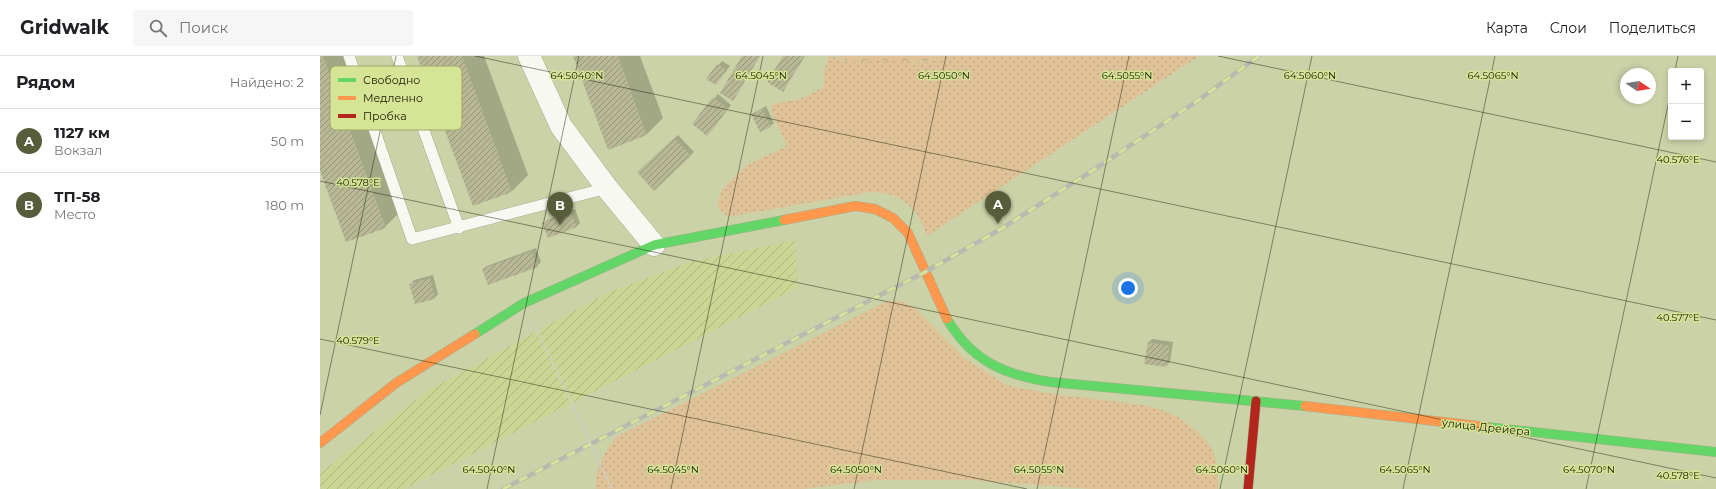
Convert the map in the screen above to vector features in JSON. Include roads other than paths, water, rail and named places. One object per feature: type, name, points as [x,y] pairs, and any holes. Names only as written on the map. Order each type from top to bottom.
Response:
[{"type":"street","points":[[529,56],[561,126],[607,188],[654,245]]},
{"type":"street","name":"улица Дрейера","points":[[320,443],[396,383],[524,304],[654,245],[854,206],[873,207],[884,212],[904,227],[943,311],[965,345],[1006,373],[1051,382],[1256,401],[1716,452]]},
{"type":"street","points":[[1248,489],[1256,401]]},
{"type":"lane","points":[[349,56],[352,66]]},
{"type":"lane","points":[[397,56],[401,66]]},
{"type":"lane","points":[[374,130],[412,239],[459,228],[607,188]]},
{"type":"lane","points":[[424,130],[459,228]]},
{"type":"railway","points":[[503,489],[925,272],[1001,229],[1197,101],[1259,56]]},
{"type":"place","name":"1127 км","points":[[998,224]]},
{"type":"place","name":"ТП-58","points":[[560,225]]}]
